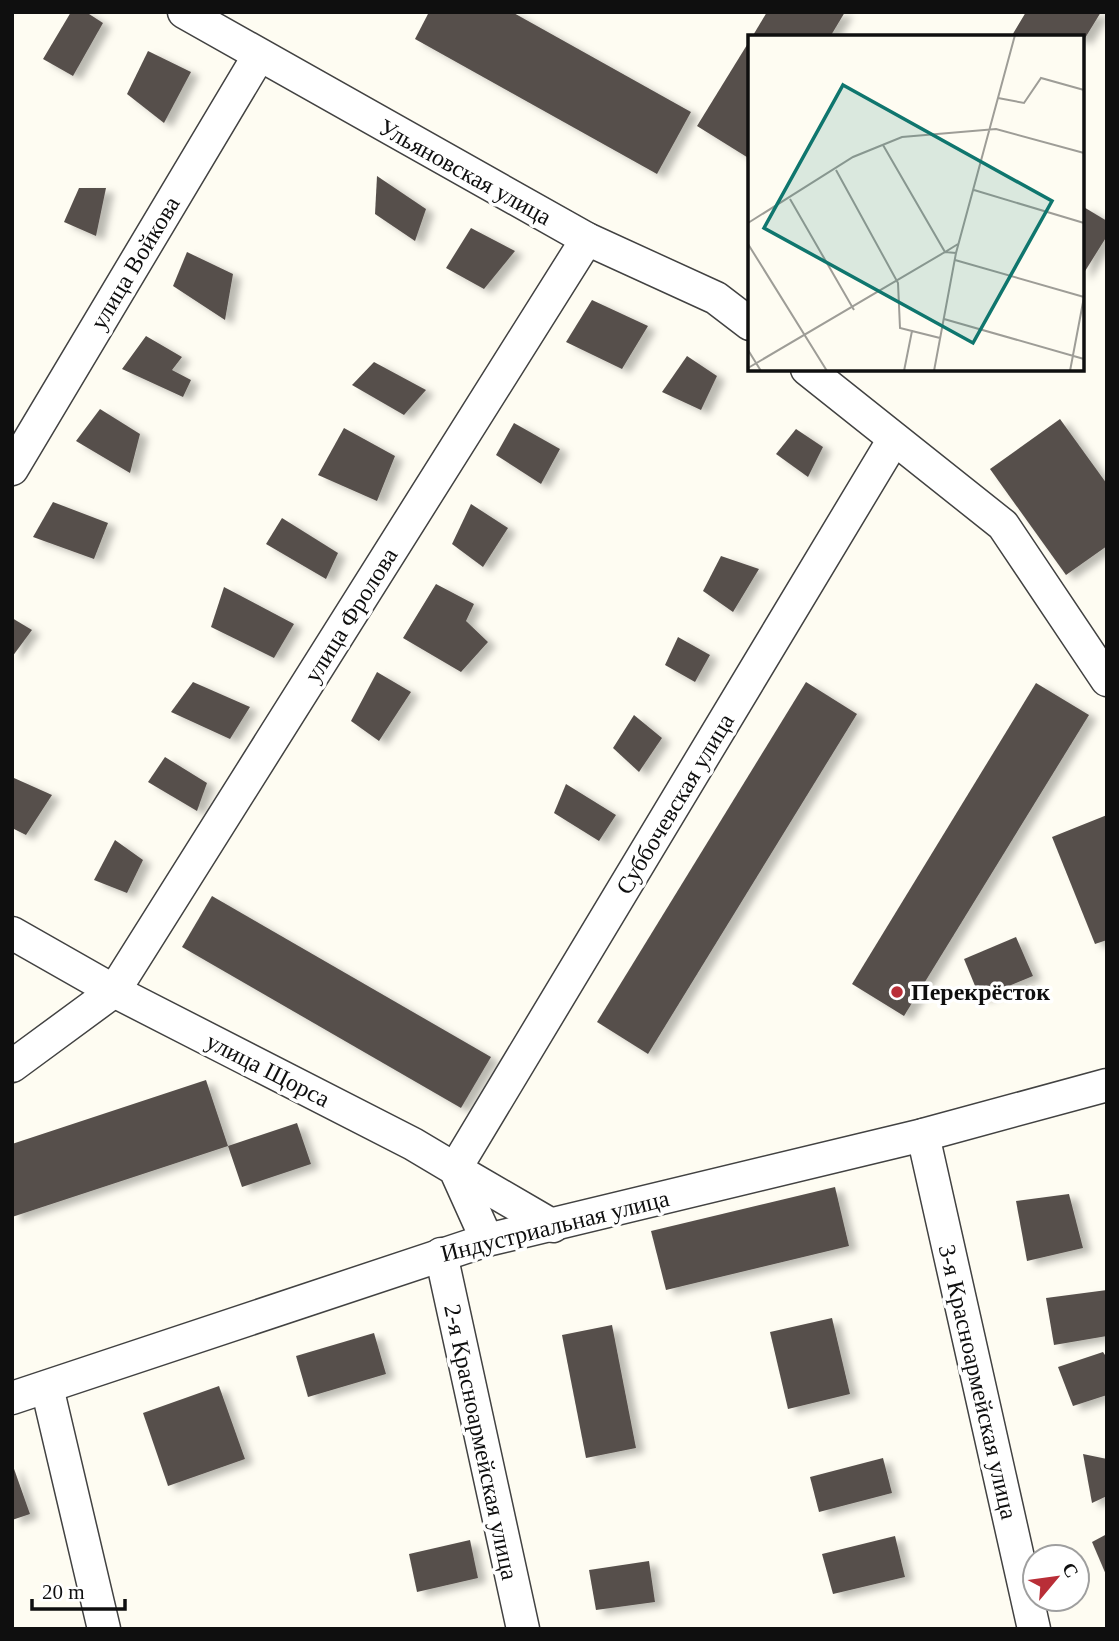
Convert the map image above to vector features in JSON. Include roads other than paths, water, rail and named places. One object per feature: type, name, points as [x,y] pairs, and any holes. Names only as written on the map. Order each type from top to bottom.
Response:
[{"type":"street","name":"Ульяновская улица","points":[[184,12],[258,57],[587,239],[716,298],[748,322]]},
{"type":"street","name":"улица Войкова","points":[[12,469],[258,57]]},
{"type":"street","name":"улица Фролова","points":[[114,991],[587,239]]},
{"type":"street","points":[[809,371],[1003,525],[1107,680]]},
{"type":"street","name":"Суббочевская улица","points":[[455,1169],[894,439]]},
{"type":"street","name":"улица Щорса","points":[[12,933],[114,991],[413,1144],[552,1226]]},
{"type":"street","points":[[12,1066],[114,991]]},
{"type":"street","name":"Индустриальная улица","points":[[12,1398],[487,1240],[923,1135],[1107,1085]]},
{"type":"street","name":"3-я Красноармейская улица","points":[[923,1135],[1034,1629]]},
{"type":"street","points":[[455,1169],[487,1240]]},
{"type":"street","name":"2-я Красноармейская улица","points":[[440,1254],[523,1629]]},
{"type":"street","points":[[47,1387],[104,1629]]},
{"type":"place","name":"Перекрёсток","points":[[897,992]]}]
